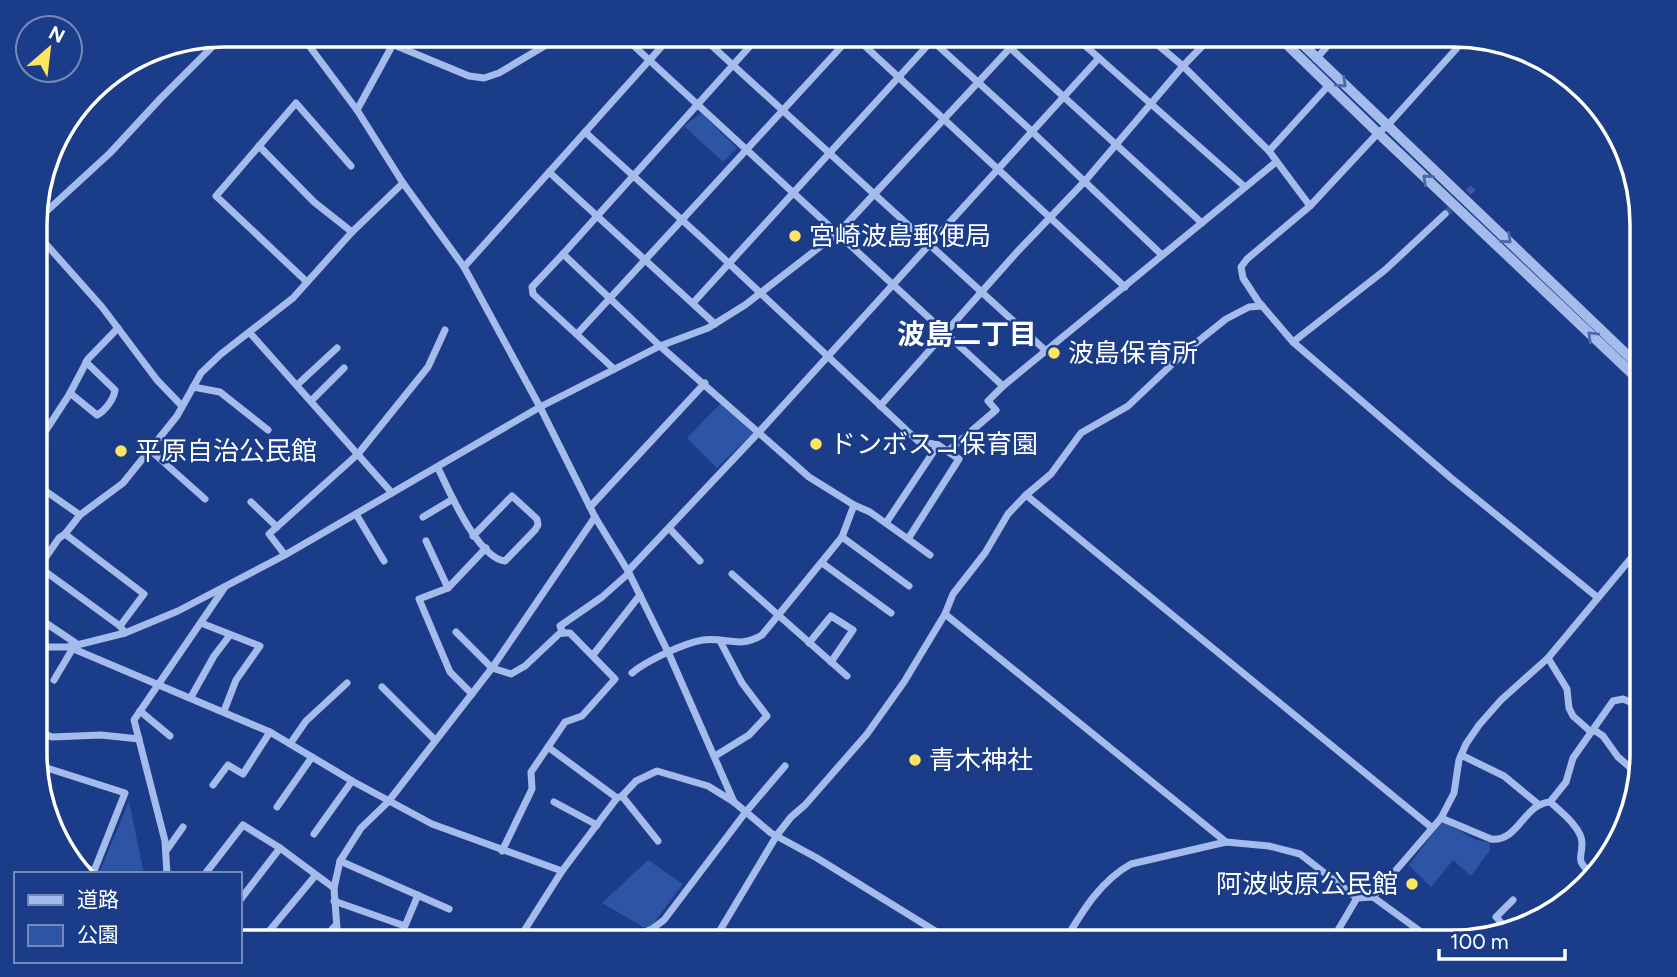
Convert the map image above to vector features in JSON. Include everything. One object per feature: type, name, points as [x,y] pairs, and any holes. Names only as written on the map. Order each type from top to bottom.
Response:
[{"type":"street","points":[[310,47],[357,110],[403,183],[464,267],[540,407],[595,517],[628,572],[669,654],[734,802]]},
{"type":"street","points":[[357,110],[391,47]]},
{"type":"street","points":[[402,47],[469,76],[484,78],[499,73],[543,47]]},
{"type":"street","points":[[636,47],[1003,386]]},
{"type":"street","points":[[464,267],[661,47]]},
{"type":"street","points":[[713,47],[1045,350]]},
{"type":"street","points":[[614,369],[533,294],[532,287],[749,47]]},
{"type":"street","points":[[576,334],[842,47]]},
{"type":"street","points":[[866,47],[1125,286]]},
{"type":"street","points":[[693,303],[924,47]]},
{"type":"street","points":[[942,47],[1162,255]]},
{"type":"street","points":[[1087,47],[1245,187]]},
{"type":"street","points":[[1160,47],[1269,151],[1310,206]]},
{"type":"street","points":[[880,406],[1085,181],[1201,47]]},
{"type":"street","points":[[1289,47],[1629,371]]},
{"type":"street","points":[[1305,47],[1629,357]]},
{"type":"street","points":[[1316,58],[1326,47]]},
{"type":"street","points":[[1458,47],[1310,206],[1264,243],[1241,267],[1243,278],[1262,306],[1293,342],[1451,478],[1597,597]]},
{"type":"street","points":[[48,210],[110,153],[212,48]]},
{"type":"street","points":[[47,647],[73,646],[125,633],[178,611],[285,555],[540,407],[660,346],[715,324],[761,293],[839,233],[1009,48],[1202,223]]},
{"type":"street","points":[[563,633],[560,626],[602,597],[628,572],[1100,58]]},
{"type":"street","points":[[1269,151],[1329,85]]},
{"type":"street","points":[[307,282],[216,196],[296,103],[351,166]]},
{"type":"street","points":[[585,132],[918,441],[938,445],[959,459],[908,539]]},
{"type":"street","points":[[259,146],[314,202],[352,232]]},
{"type":"street","points":[[948,451],[996,410],[988,401],[1003,386],[1276,162]]},
{"type":"street","points":[[550,172],[715,324]]},
{"type":"street","points":[[47,555],[80,514],[123,483],[177,415],[201,373],[293,298],[352,232],[403,183]]},
{"type":"street","points":[[1293,342],[1385,270],[1445,214]]},
{"type":"street","points":[[47,245],[103,307],[157,380],[181,405]]},
{"type":"street","points":[[563,254],[660,346],[809,477],[870,512],[930,555]]},
{"type":"street","points":[[720,930],[777,835],[867,734],[904,682],[945,614],[953,594],[985,553],[1008,514],[1051,474],[1081,433],[1128,406],[1186,351],[1226,319],[1249,307],[1262,306]]},
{"type":"street","points":[[47,428],[70,393],[86,362],[118,328]]},
{"type":"street","points":[[285,555],[269,534],[358,454],[428,367],[445,330]]},
{"type":"street","points":[[250,333],[392,493]]},
{"type":"street","points":[[297,385],[337,348]]},
{"type":"street","points":[[70,393],[97,415],[102,413],[115,395],[115,390],[86,362]]},
{"type":"street","points":[[311,401],[344,368]]},
{"type":"street","points":[[590,507],[705,383]]},
{"type":"street","points":[[193,387],[220,392],[268,430]]},
{"type":"street","points":[[886,523],[938,445]]},
{"type":"street","points":[[150,450],[205,499]]},
{"type":"street","points":[[438,468],[473,536],[497,560],[505,561],[535,530],[537,519],[512,496],[473,536]]},
{"type":"street","points":[[47,492],[80,514]]},
{"type":"street","points":[[1026,495],[1432,828]]},
{"type":"street","points":[[423,517],[453,499]]},
{"type":"street","points":[[251,502],[277,527]]},
{"type":"street","points":[[632,673],[704,640],[749,643],[762,635],[842,537],[854,505]]},
{"type":"street","points":[[356,514],[384,561]]},
{"type":"street","points":[[336,930],[334,888],[340,861],[361,828],[388,802],[492,668],[595,517]]},
{"type":"street","points":[[669,528],[700,561]]},
{"type":"street","points":[[65,534],[144,594],[120,626]]},
{"type":"street","points":[[842,537],[909,586]]},
{"type":"street","points":[[426,541],[448,588]]},
{"type":"street","points":[[472,694],[450,673],[419,599],[448,588],[486,548]]},
{"type":"street","points":[[1373,897],[1441,818],[1454,793],[1461,755],[1479,725],[1501,700],[1548,657],[1629,560]]},
{"type":"street","points":[[822,564],[891,613]]},
{"type":"street","points":[[47,573],[120,626],[125,633]]},
{"type":"street","points":[[732,574],[847,676]]},
{"type":"street","points":[[167,872],[166,851],[157,805],[134,720],[226,587]]},
{"type":"street","points":[[593,655],[639,595]]},
{"type":"street","points":[[945,614],[1226,842]]},
{"type":"street","points":[[809,643],[831,615],[853,630],[831,662]]},
{"type":"street","points":[[201,623],[260,646],[236,680],[224,711]]},
{"type":"street","points":[[47,625],[73,646],[270,732],[388,802],[432,824],[562,871]]},
{"type":"street","points":[[456,632],[492,668],[510,674],[525,666],[560,633],[570,634],[615,680],[582,716],[565,722],[531,772],[532,789],[502,851]]},
{"type":"street","points":[[191,697],[214,656],[230,635]]},
{"type":"street","points":[[715,756],[750,735],[767,716],[742,683],[720,641]]},
{"type":"street","points":[[54,680],[73,646]]},
{"type":"street","points":[[1548,657],[1567,688],[1569,708],[1573,716],[1603,736],[1618,757],[1629,766]]},
{"type":"street","points":[[290,744],[306,721],[347,683]]},
{"type":"street","points":[[382,687],[435,740]]},
{"type":"street","points":[[1441,818],[1474,833],[1498,839],[1509,835],[1538,804],[1550,802],[1566,782],[1573,758],[1613,701],[1623,699],[1629,702]]},
{"type":"street","points":[[140,711],[170,736]]},
{"type":"street","points":[[213,785],[228,765],[243,774],[270,732]]},
{"type":"street","points":[[47,735],[102,735],[139,739]]},
{"type":"street","points":[[548,747],[620,797],[658,841]]},
{"type":"street","points":[[1461,755],[1504,776],[1538,804]]},
{"type":"street","points":[[277,807],[312,757]]},
{"type":"street","points":[[650,930],[664,920],[745,813],[785,766]]},
{"type":"street","points":[[48,768],[125,793],[95,872]]},
{"type":"street","points":[[525,930],[562,871],[620,797],[636,781],[657,771],[708,786],[734,802],[771,833],[932,929]]},
{"type":"street","points":[[314,834],[352,781]]},
{"type":"street","points":[[554,802],[597,825]]},
{"type":"street","points":[[1550,802],[1579,834],[1582,842],[1580,862],[1586,869]]},
{"type":"street","points":[[207,872],[243,825],[280,848],[334,888]]},
{"type":"street","points":[[166,851],[183,827]]},
{"type":"street","points":[[1072,929],[1107,881],[1122,870],[1142,861],[1226,842],[1269,846],[1300,853],[1357,898],[1373,897],[1417,929]]},
{"type":"street","points":[[242,898],[280,848]]},
{"type":"street","points":[[340,861],[449,909]]},
{"type":"street","points":[[270,930],[315,876]]},
{"type":"street","points":[[334,901],[405,926],[418,895]]},
{"type":"street","points":[[1339,929],[1357,898]]},
{"type":"street","points":[[1501,922],[1496,917],[1513,900]]},
{"type":"street","points":[[332,930],[335,926]]},
{"type":"green space","points":[[701,113],[737,148],[723,162],[684,126]]},
{"type":"green space","points":[[722,402],[753,433],[717,468],[687,438]]},
{"type":"green space","points":[[129,801],[144,872],[100,871]]},
{"type":"green space","points":[[1442,821],[1476,840],[1489,842],[1490,850],[1471,876],[1453,860],[1431,887],[1409,865]]},
{"type":"green space","points":[[648,860],[683,884],[651,927],[643,927],[602,903]]},
{"type":"tunnel","points":[[1445,214],[1475,186]]},
{"type":"place","name":"宮崎波島郵便局","points":[[795,236]]},
{"type":"place","name":"波島保育所","points":[[1054,353]]},
{"type":"place","name":"ドンボスコ保育園","points":[[816,444]]},
{"type":"place","name":"平原自治公民館","points":[[121,451]]},
{"type":"place","name":"青木神社","points":[[915,760]]},
{"type":"place","name":"阿波岐原公民館","points":[[1412,884]]},
{"type":"district","name":"波島二丁目","points":[[967,334]]}]
